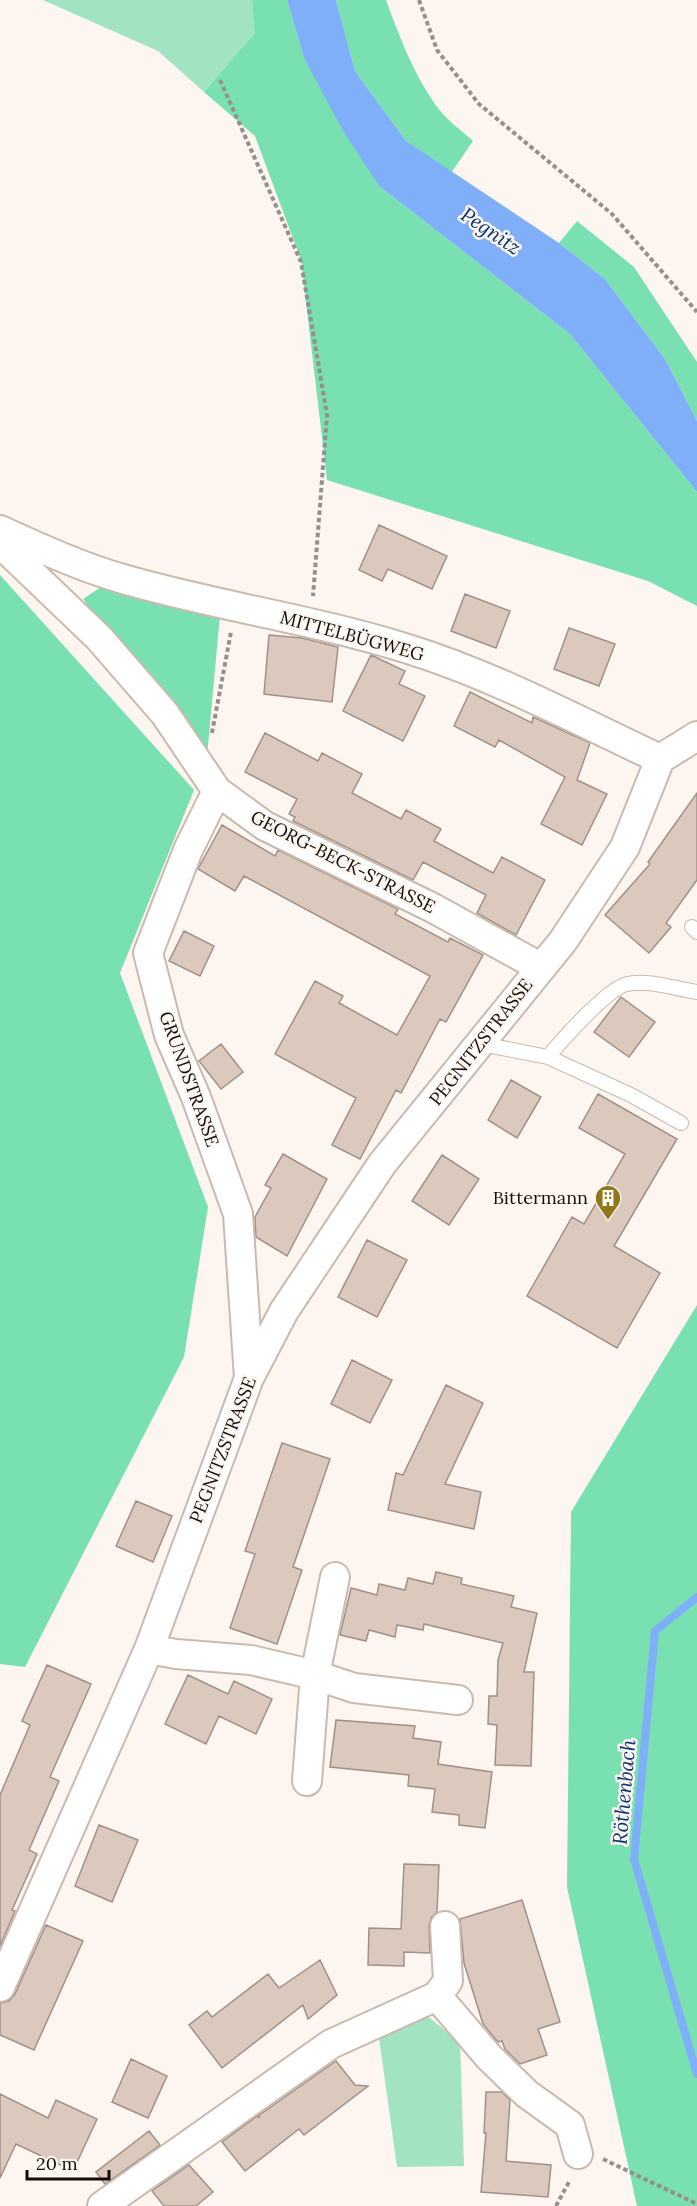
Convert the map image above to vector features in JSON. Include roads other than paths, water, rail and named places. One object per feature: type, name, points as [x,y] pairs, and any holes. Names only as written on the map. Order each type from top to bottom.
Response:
[{"type":"street","name":"MITTELBÜGWEG","points":[[0,530],[45,551],[121,579],[237,608],[311,621],[429,657],[504,686],[660,759]]},
{"type":"street","name":"GEORG-BECK-STRASSE","points":[[0,543],[99,638],[165,714],[211,782],[265,826],[433,908],[540,967]]},
{"type":"street","points":[[660,759],[697,736]]},
{"type":"street","name":"PEGNITZSTRASSE","points":[[0,1987],[149,1649],[249,1378],[284,1311],[339,1225],[382,1164],[482,1044],[540,967],[563,941],[625,846],[660,759]]},
{"type":"street","name":"GRUNDSTRASSE","points":[[211,782],[148,954],[169,1035],[196,1096],[238,1214],[249,1378]]},
{"type":"street","points":[[308,1781],[315,1675],[335,1577]]},
{"type":"street","points":[[149,1649],[176,1654],[251,1660],[315,1675],[354,1688],[458,1700]]},
{"type":"street","points":[[102,2206],[331,2044],[437,1996],[448,1981],[445,1926]]},
{"type":"street","points":[[437,1996],[489,2057],[527,2094],[570,2125],[579,2154]]},
{"type":"lane","points":[[548,1057],[576,1023],[626,984],[656,985],[697,992]]},
{"type":"lane","points":[[482,1044],[548,1057],[631,1095],[681,1123]]},
{"type":"water","name":"Pegnitz","points":[[287,0],[336,0],[355,71],[406,141],[559,243],[605,279],[665,359],[697,421],[697,492],[570,334],[379,186],[342,129],[304,58]]},
{"type":"waterway","name":"Röthenbach","points":[[697,1597],[655,1631],[634,1859],[697,2074]]},
{"type":"place","name":"Bittermann","points":[[608,1221]]}]
